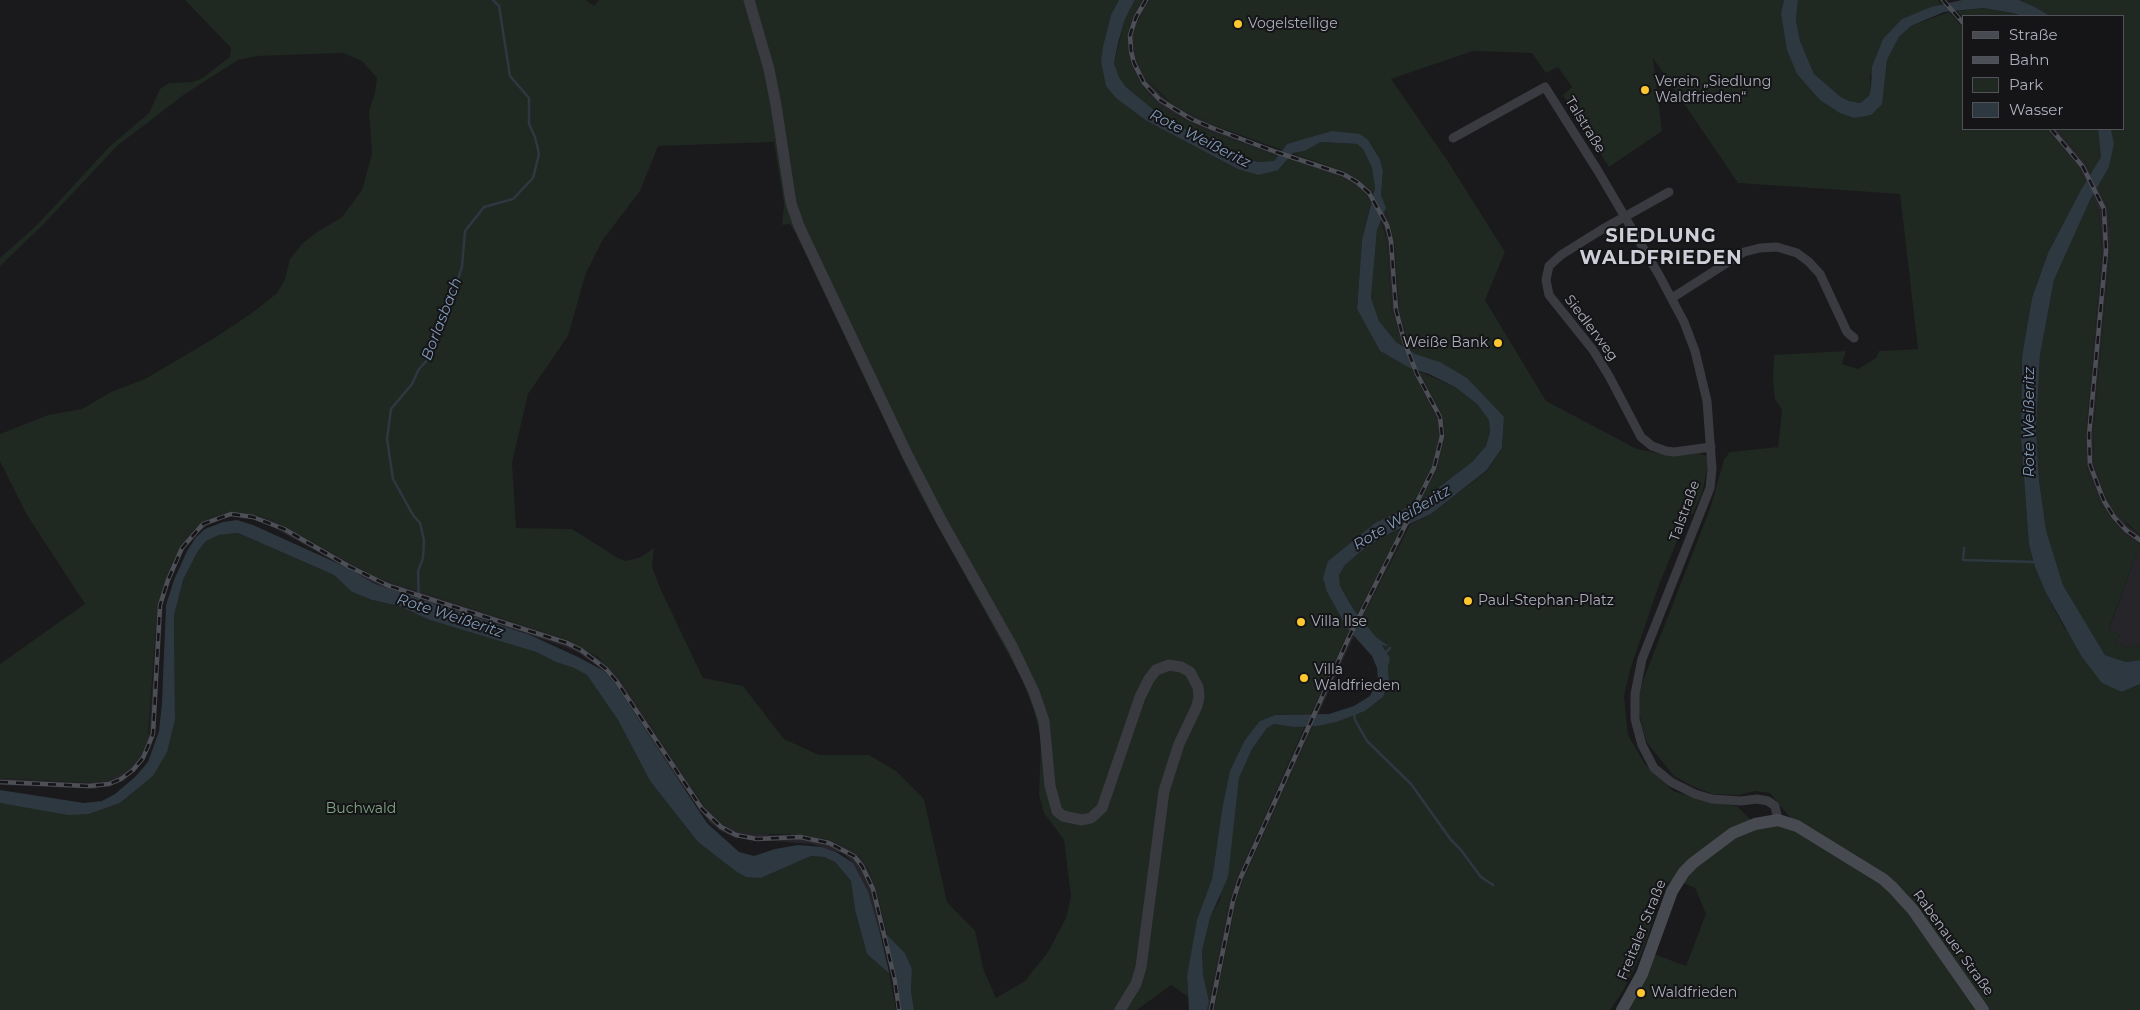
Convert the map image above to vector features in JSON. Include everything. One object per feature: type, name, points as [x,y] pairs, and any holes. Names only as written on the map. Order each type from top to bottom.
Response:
[{"type":"main road","name":"Rabenauer Straße","points":[[1693,863],[1733,833],[1755,824],[1778,820],[1798,826],[1883,879],[1893,888],[1913,910],[1983,1010]]},
{"type":"main road","name":"Freitaler Straße","points":[[1622,1010],[1642,974],[1672,891],[1677,881],[1693,863]]},
{"type":"street","points":[[749,0],[769,69],[791,203],[799,226],[907,454],[941,520],[1013,648],[1034,692],[1044,721],[1050,786],[1057,811],[1063,816],[1082,820],[1091,818],[1102,808],[1140,698],[1149,679],[1156,670],[1169,665],[1181,667],[1190,672],[1198,687],[1199,697],[1197,706],[1179,744],[1164,791],[1141,966],[1136,984],[1120,1010]]},
{"type":"street","name":"Talstraße","points":[[1453,138],[1545,87],[1672,298],[1684,322],[1695,351],[1708,401],[1712,467],[1710,488],[1642,659],[1635,694],[1635,719],[1642,745],[1654,768],[1671,782],[1695,794],[1712,799],[1741,801],[1757,799],[1768,801],[1775,806],[1778,820]]},
{"type":"street","name":"Siedlerweg","points":[[1669,192],[1561,255],[1549,266],[1546,280],[1549,295],[1593,350],[1641,437],[1652,446],[1674,452],[1711,447]]},
{"type":"street","points":[[1672,298],[1744,252],[1777,246],[1797,253],[1820,274],[1847,332],[1854,338]]},
{"type":"shaded area","points":[[1142,0],[1150,0],[1139,18],[1134,33],[1147,80],[1174,106],[1252,141],[1343,171],[1358,179],[1372,190],[1382,205],[1390,223],[1394,240],[1396,294],[1407,341],[1419,371],[1442,415],[1445,436],[1437,469],[1363,616],[1243,880],[1236,900],[1214,1010],[1207,1010],[1229,902],[1237,878],[1345,639],[1432,468],[1436,417],[1414,374],[1392,311],[1387,241],[1384,227],[1367,195],[1315,167],[1277,156],[1213,133],[1171,113],[1158,104],[1141,84],[1131,64],[1128,47],[1128,34],[1133,16]]},
{"type":"shaded area","points":[[2048,130],[2058,130],[2084,160],[2107,206],[2110,227],[2110,250],[2093,434],[2094,464],[2106,497],[2128,526],[2140,535],[2140,545],[2123,533],[2101,504],[2086,466],[2086,435],[2102,250],[2099,213],[2077,164]]},
{"type":"shaded area","points":[[231,512],[270,519],[375,577],[568,640],[582,647],[607,665],[620,679],[704,806],[770,835],[799,835],[829,840],[848,848],[863,860],[871,876],[879,901],[886,932],[880,933],[868,891],[853,863],[844,854],[812,844],[735,838],[719,830],[709,822],[666,762],[616,685],[604,671],[579,653],[566,647],[375,584],[267,524],[252,519],[232,516],[211,523],[193,536],[183,549],[163,605],[155,735],[144,760],[135,771],[123,780],[95,789],[0,785],[0,778],[88,783],[149,734],[158,603],[166,580],[180,547],[190,533],[211,517]]},
{"type":"shaded area","points":[[2138,549],[2140,550],[2140,645],[2127,647],[2116,643],[2120,635],[2109,630]]},
{"type":"green space","points":[[185,0],[586,0],[594,6],[599,0],[1119,0],[1111,16],[1101,61],[1147,121],[1278,170],[1288,159],[1315,167],[1342,177],[1356,185],[1367,195],[1371,202],[1362,240],[1357,309],[1380,351],[1412,368],[1436,417],[1439,435],[1436,453],[1432,468],[1412,505],[1375,523],[1328,561],[1327,592],[1349,631],[1311,714],[1275,715],[1260,721],[1222,810],[1212,879],[1205,899],[1187,976],[1188,997],[1171,985],[1137,1010],[914,1010],[911,991],[912,969],[905,953],[887,935],[871,875],[863,860],[848,848],[829,840],[799,835],[745,833],[723,824],[704,806],[620,679],[598,657],[568,640],[375,577],[270,519],[254,515],[231,512],[211,517],[190,533],[180,547],[158,603],[147,746],[131,768],[106,781],[88,783],[0,778],[0,664],[85,604],[27,515],[0,461],[0,434],[48,415],[82,409],[111,392],[145,379],[216,337],[256,310],[277,293],[285,279],[290,259],[302,244],[314,234],[342,217],[362,190],[372,154],[369,111],[377,78],[362,61],[343,53],[257,56],[238,60],[185,94],[117,146],[43,225],[0,266],[0,258],[38,224],[109,147],[149,113],[160,89],[169,83],[192,82],[201,79],[230,57],[231,48]],"holes":[[[774,142],[784,204],[782,225],[790,224],[795,232],[916,487],[1022,679],[1034,711],[1041,739],[1039,795],[1044,813],[1064,840],[1071,897],[1066,918],[1048,952],[1025,981],[996,998],[984,971],[975,931],[947,902],[924,799],[896,771],[869,755],[819,755],[784,739],[743,686],[703,678],[652,567],[654,548],[641,557],[626,561],[572,529],[516,528],[512,463],[528,394],[568,336],[586,273],[602,241],[640,191],[658,146]]]},
{"type":"green space","points":[[1135,0],[1142,0],[1133,16],[1128,34],[1131,64],[1141,84],[1158,104],[1171,113],[1213,133],[1277,156],[1274,161],[1258,162],[1245,158],[1183,128],[1154,110],[1126,87],[1119,77],[1114,63],[1125,19]]},
{"type":"green space","points":[[1150,0],[1784,0],[1781,13],[1797,74],[1871,115],[1886,71],[1887,60],[1899,37],[1911,26],[1949,12],[1962,27],[1962,130],[2048,130],[2077,164],[2086,182],[2048,253],[2032,298],[2022,356],[2021,438],[2029,545],[2035,567],[2046,593],[2064,627],[2122,692],[2140,684],[2140,1010],[1987,1010],[1920,914],[1792,820],[1770,793],[1755,791],[1739,795],[1712,794],[1674,776],[1647,743],[1642,727],[1639,711],[1639,694],[1711,506],[1724,459],[1730,452],[1778,447],[1782,410],[1775,399],[1773,382],[1774,355],[1846,351],[1842,364],[1858,369],[1876,358],[1879,351],[1918,349],[1900,194],[1738,183],[1653,58],[1662,131],[1609,167],[1563,95],[1572,87],[1558,67],[1546,73],[1532,53],[1473,51],[1391,79],[1447,160],[1505,252],[1485,300],[1546,401],[1637,449],[1673,456],[1696,452],[1706,456],[1709,461],[1702,493],[1693,514],[1688,514],[1659,585],[1630,670],[1624,696],[1628,735],[1645,764],[1673,791],[1714,803],[1737,806],[1752,821],[1665,885],[1643,950],[1623,991],[1610,1010],[1214,1010],[1236,900],[1243,880],[1313,726],[1337,722],[1365,711],[1383,697],[1389,681],[1388,668],[1390,658],[1382,645],[1390,647],[1376,637],[1361,620],[1410,525],[1431,514],[1488,470],[1502,448],[1504,417],[1411,352],[1399,310],[1394,240],[1381,195],[1383,171],[1380,159],[1373,147],[1360,134],[1287,144],[1282,150],[1216,126],[1174,106],[1147,80],[1137,60],[1134,49],[1134,33],[1139,18]]},
{"type":"green space","points":[[1798,0],[1938,0],[1942,4],[1902,19],[1870,77],[1871,88],[1869,97],[1860,103],[1841,97],[1814,74],[1800,41],[1796,20]]},
{"type":"green space","points":[[2019,0],[2140,0],[2140,535],[2117,514],[2106,497],[2094,464],[2093,434],[2110,250],[2110,227],[2107,206],[2097,187],[2109,167],[2114,144],[2111,130],[2125,130],[2125,15],[2048,15]]},
{"type":"green space","points":[[1983,8],[2019,15],[1962,15],[1962,17],[1957,11]]},
{"type":"green space","points":[[2058,130],[2098,130],[2101,157],[2091,175],[2084,160]]},
{"type":"green space","points":[[1321,142],[1357,144],[1363,149],[1372,168],[1374,192],[1358,179],[1343,171],[1293,154]]},
{"type":"green space","points":[[2092,196],[2099,213],[2102,250],[2086,435],[2086,466],[2101,504],[2123,533],[2140,545],[2140,550],[2138,549],[2109,629],[2120,635],[2116,643],[2127,647],[2140,645],[2140,660],[2126,662],[2105,655],[2063,585],[2046,530],[2039,480],[2036,430],[2040,355],[2054,280]]},
{"type":"green space","points":[[1381,221],[1387,241],[1392,311],[1404,347],[1396,342],[1379,321],[1371,299],[1377,230]]},
{"type":"green space","points":[[1419,371],[1455,387],[1477,404],[1489,419],[1490,432],[1486,446],[1472,462],[1420,501],[1437,469],[1445,436],[1442,415]]},
{"type":"green space","points":[[1401,529],[1357,614],[1340,586],[1339,575],[1345,565],[1360,552],[1382,537]]},
{"type":"green space","name":"Buchwald","points":[[238,533],[334,575],[352,592],[372,600],[399,606],[431,620],[536,652],[587,675],[618,720],[650,781],[698,842],[734,870],[761,878],[811,856],[824,857],[835,862],[851,881],[855,910],[867,954],[889,972],[896,1010],[0,1010],[0,803],[89,814],[120,803],[153,776],[175,719],[174,616],[183,580],[198,551],[206,541],[219,535]]},
{"type":"green space","points":[[1274,724],[1305,726],[1237,878],[1229,902],[1209,1001],[1203,975],[1202,951],[1210,918],[1220,899],[1239,778],[1252,749],[1267,728]]},
{"type":"green space","points":[[1774,825],[1802,833],[1893,893],[1978,1010],[1627,1010],[1654,954],[1686,966],[1706,914],[1695,888],[1681,882],[1686,876],[1744,831]]},
{"type":"water","name":"Rote Weißeritz","points":[[1119,0],[1135,0],[1125,19],[1118,43],[1114,63],[1119,77],[1126,87],[1154,110],[1183,128],[1245,158],[1258,162],[1274,161],[1287,144],[1332,131],[1360,134],[1368,140],[1380,159],[1383,171],[1381,195],[1386,208],[1377,230],[1371,298],[1379,321],[1396,342],[1415,354],[1440,362],[1467,378],[1504,417],[1502,448],[1487,470],[1431,514],[1382,537],[1360,552],[1345,565],[1339,575],[1340,586],[1354,610],[1376,637],[1390,647],[1382,645],[1390,658],[1388,668],[1389,681],[1383,697],[1365,711],[1337,722],[1317,726],[1295,727],[1274,724],[1267,728],[1252,749],[1239,778],[1228,877],[1210,918],[1202,951],[1203,975],[1209,1001],[1207,1010],[1189,1010],[1187,976],[1197,920],[1212,879],[1230,771],[1245,740],[1260,721],[1275,715],[1329,714],[1354,706],[1370,696],[1378,681],[1377,668],[1372,656],[1347,628],[1327,592],[1323,578],[1328,561],[1375,523],[1422,500],[1472,462],[1486,446],[1490,432],[1489,420],[1477,404],[1455,387],[1429,374],[1410,368],[1380,351],[1357,309],[1362,240],[1375,188],[1372,168],[1363,149],[1357,144],[1321,142],[1304,151],[1293,153],[1278,170],[1258,175],[1238,169],[1147,121],[1116,98],[1106,86],[1101,61],[1103,47],[1111,15]]},
{"type":"water","points":[[1784,0],[1798,0],[1796,20],[1800,41],[1814,74],[1841,97],[1860,103],[1869,96],[1872,67],[1883,39],[1902,19],[1931,7],[1962,0],[2019,0],[2048,15],[2019,15],[1983,8],[1944,12],[1911,26],[1899,37],[1887,60],[1882,104],[1871,115],[1854,118],[1840,113],[1820,100],[1797,74],[1787,50],[1781,13]]},
{"type":"water","name":"Rote Weißeritz","points":[[2098,130],[2111,130],[2114,144],[2109,167],[2091,198],[2054,280],[2040,355],[2036,430],[2039,480],[2046,530],[2063,585],[2105,655],[2126,662],[2140,660],[2140,684],[2122,692],[2102,683],[2082,657],[2046,593],[2035,567],[2029,545],[2021,438],[2022,356],[2032,298],[2048,253],[2081,190],[2101,157]]},
{"type":"water","name":"Rote Weißeritz","points":[[237,520],[253,525],[348,568],[375,584],[530,635],[604,671],[616,685],[707,823],[739,852],[754,856],[775,849],[798,845],[822,847],[836,852],[853,863],[868,891],[880,933],[887,935],[905,953],[912,969],[911,991],[914,1010],[901,1010],[897,980],[867,954],[855,910],[851,881],[835,862],[824,857],[811,856],[761,878],[746,877],[734,870],[698,842],[650,781],[618,720],[587,675],[536,652],[430,620],[399,606],[372,600],[352,592],[334,575],[238,533],[219,535],[206,541],[198,551],[183,580],[174,616],[175,719],[167,752],[153,776],[120,803],[89,814],[68,815],[0,803],[0,790],[84,803],[102,801],[115,794],[135,777],[148,762],[159,731],[166,605],[174,580],[187,551],[196,537],[205,529],[223,522]]},
{"type":"pier","points":[[884,932],[897,980],[894,981],[890,976],[880,933]]},
{"type":"waterway","name":"Borlasbach","points":[[419,602],[418,571],[423,558],[424,540],[420,523],[413,515],[393,479],[387,439],[391,409],[412,384],[419,369],[430,357],[435,328],[455,288],[462,267],[465,231],[484,207],[513,199],[533,178],[539,154],[535,137],[529,124],[529,98],[510,76],[499,6],[493,0]]},
{"type":"waterway","points":[[1964,548],[1963,560],[2035,562]]},
{"type":"waterway","points":[[1385,653],[1390,648]]},
{"type":"waterway","points":[[1354,713],[1355,720],[1367,741],[1411,784],[1451,840],[1481,877],[1493,885]]},
{"type":"railway","points":[[1146,0],[1136,17],[1130,35],[1131,51],[1134,63],[1144,83],[1160,100],[1191,119],[1215,129],[1343,174],[1357,182],[1369,193],[1387,225],[1391,241],[1396,310],[1404,341],[1417,374],[1440,417],[1442,436],[1434,468],[1350,635],[1240,879],[1233,901],[1211,1010]]},
{"type":"railway","points":[[1943,0],[1962,22]]},
{"type":"railway","points":[[2052,130],[2083,167],[2104,209],[2106,251],[2089,435],[2090,465],[2104,501],[2114,517],[2126,530],[2140,540]]},
{"type":"railway","points":[[0,782],[89,786],[109,784],[121,779],[133,770],[143,758],[153,734],[160,605],[168,580],[182,548],[203,524],[231,514],[253,517],[284,529],[350,567],[389,586],[567,643],[581,650],[606,669],[617,682],[702,809],[721,827],[736,835],[757,839],[800,837],[829,843],[854,856],[862,866],[873,889],[895,981],[899,1010]]},
{"type":"place","name":"Vogelstellige","points":[[1238,24]]},
{"type":"place","name":"Verein „Siedlung Waldfrieden“","points":[[1645,90]]},
{"type":"place","name":"Weiße Bank","points":[[1498,343]]},
{"type":"place","name":"Paul-Stephan-Platz","points":[[1468,601]]},
{"type":"place","name":"Villa Ilse","points":[[1301,622]]},
{"type":"place","name":"Villa Waldfrieden","points":[[1304,678]]},
{"type":"place","name":"Waldfrieden","points":[[1641,993]]},
{"type":"district","name":"SIEDLUNG WALDFRIEDEN","points":[[1661,247]]}]
